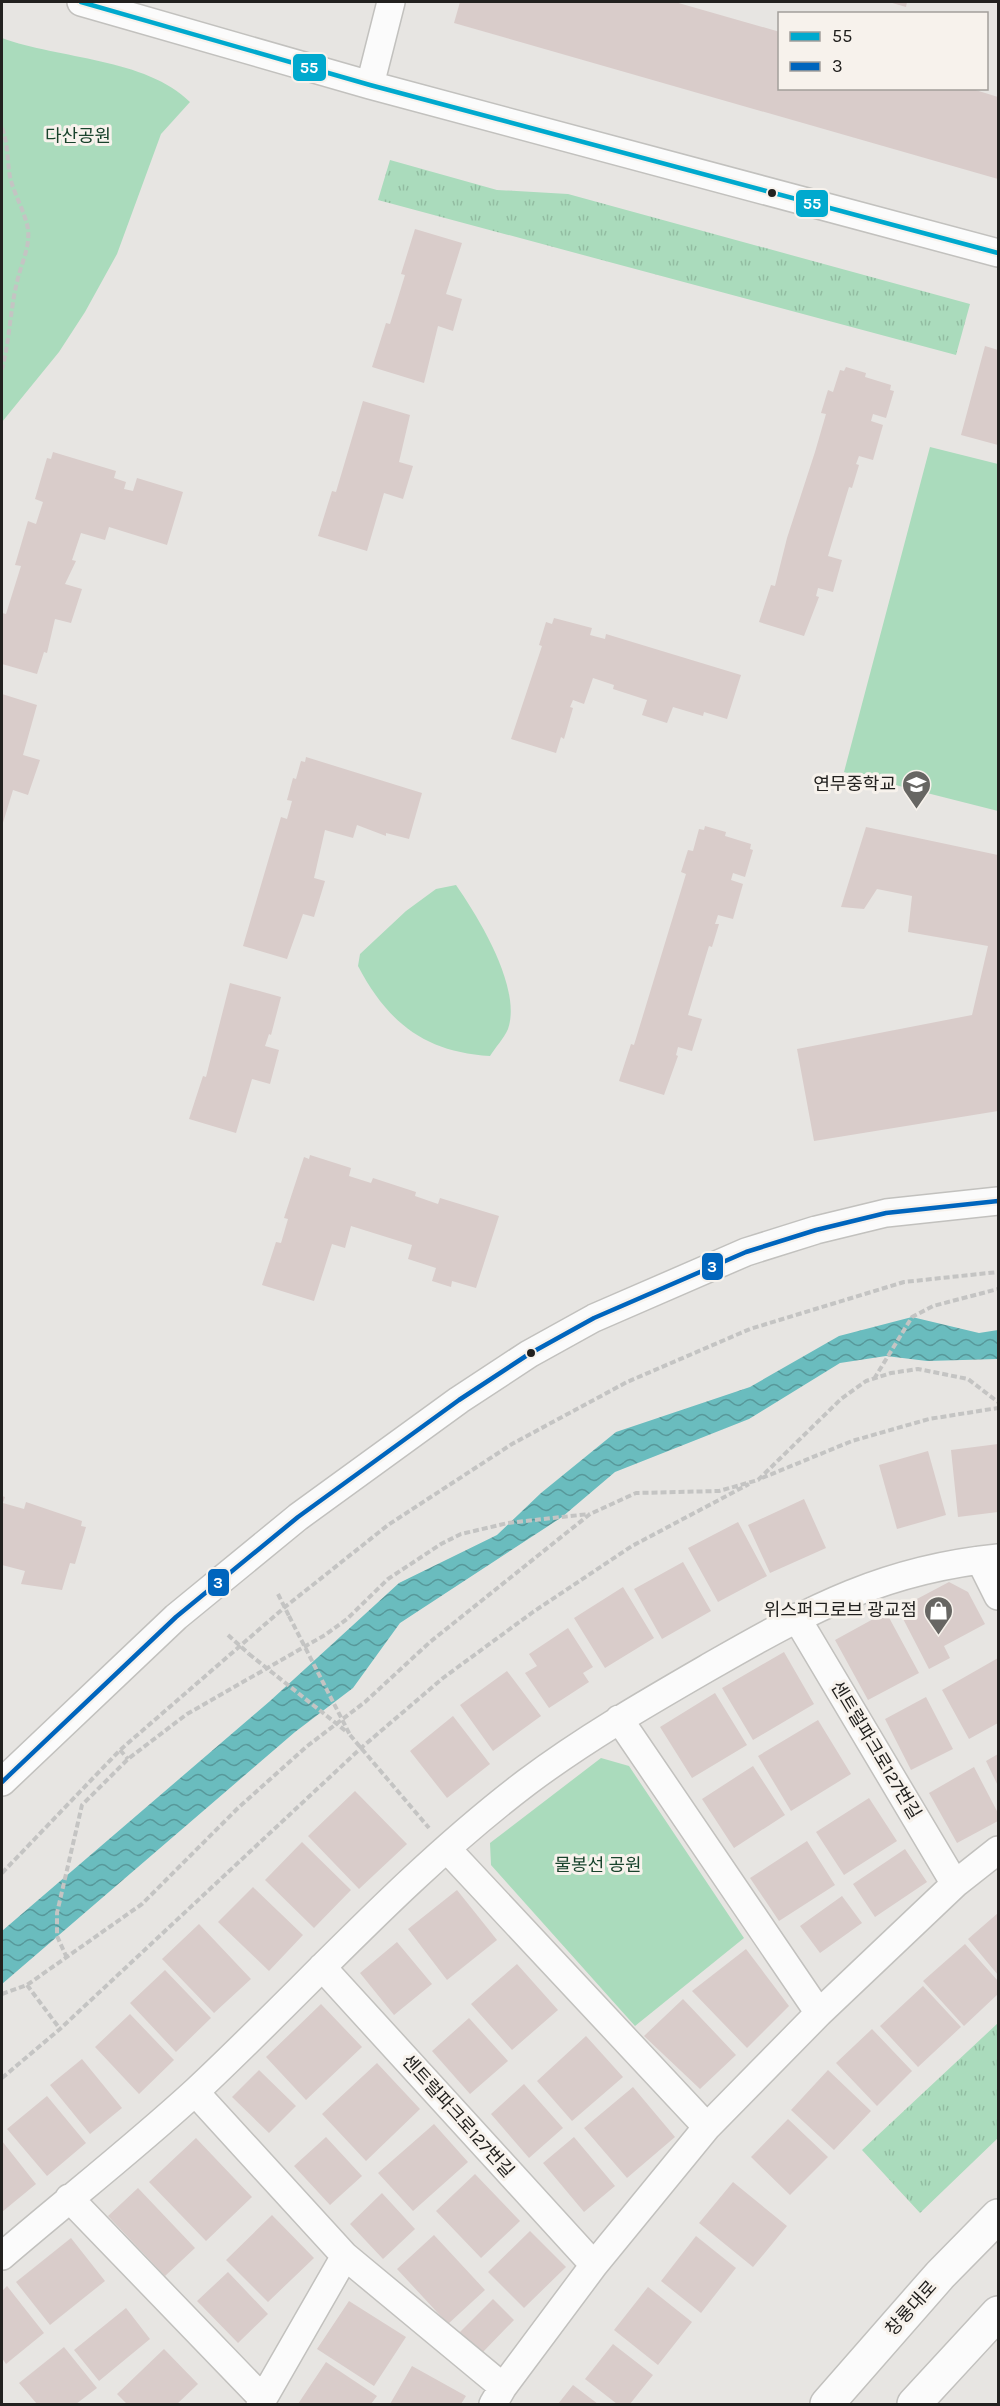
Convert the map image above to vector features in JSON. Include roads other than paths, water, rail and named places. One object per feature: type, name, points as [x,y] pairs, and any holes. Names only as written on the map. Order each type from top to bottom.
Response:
[{"type":"main road","name":"창룡대로","points":[[827,2404],[940,2276],[999,2216]]},
{"type":"main road","points":[[914,2404],[999,2313]]},
{"type":"street","points":[[81,2],[370,86],[999,253]]},
{"type":"street","points":[[370,86],[391,2]]},
{"type":"street","points":[[2,1782],[176,1617],[298,1517],[391,1448],[529,1354],[594,1318],[746,1252],[816,1230],[886,1213],[999,1201]]},
{"type":"street","points":[[2,2256],[195,2092],[322,1966],[447,1849],[527,1782],[619,1719],[796,1617],[860,1589],[918,1570],[989,1559],[999,1596]]},
{"type":"street","name":"센트럴파크로127번길","points":[[796,1617],[955,1884]]},
{"type":"street","points":[[619,1719],[819,2013]]},
{"type":"street","points":[[447,1849],[707,2127]]},
{"type":"street","points":[[195,2092],[345,2256],[498,2396],[594,2265],[707,2127],[819,2013],[955,1884],[999,1850]]},
{"type":"street","name":"센트럴파크로127번길","points":[[322,1966],[594,2265]]},
{"type":"street","points":[[69,2198],[261,2402],[345,2256]]},
{"type":"water","points":[[912,1317],[979,1333],[998,1330],[998,1359],[927,1361],[886,1356],[840,1363],[749,1419],[615,1472],[562,1517],[400,1623],[353,1688],[295,1732],[2,1984],[2,1931],[270,1701],[399,1583],[497,1535],[541,1493],[616,1432],[750,1387],[839,1336]]},
{"type":"place","name":"연무중학교","points":[[917,810]]},
{"type":"place","name":"위스퍼그로브 광교점","points":[[938,1636]]},
{"type":"park label","name":"다산공원","points":[[78,136]]},
{"type":"park label","name":"물봉선 공원","points":[[598,1865]]}]
